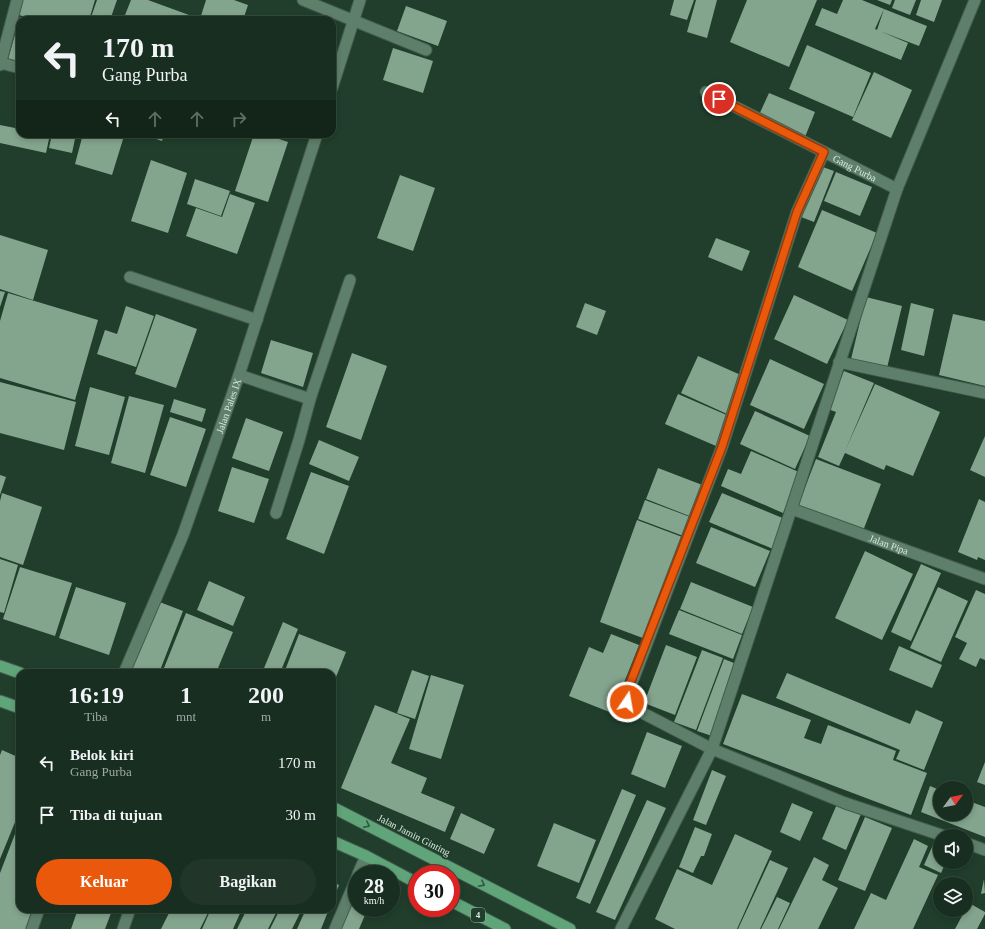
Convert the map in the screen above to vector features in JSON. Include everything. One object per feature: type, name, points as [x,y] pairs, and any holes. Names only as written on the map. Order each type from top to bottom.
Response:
[{"type":"highway","points":[[0,666],[16,672]]},
{"type":"highway","points":[[0,701],[16,707]]},
{"type":"highway","name":"Jalan Jamin Ginting","points":[[336,809],[570,929]]},
{"type":"highway","points":[[336,843],[366,856],[408,878]]},
{"type":"highway","name":"4","points":[[460,906],[506,929]]},
{"type":"street","points":[[16,67],[0,64],[17,0]]},
{"type":"street","points":[[303,0],[426,50]]},
{"type":"street","points":[[336,76],[360,0]]},
{"type":"street","points":[[621,929],[712,749],[897,189],[972,1]]},
{"type":"street","name":"Gang Purba","points":[[706,92],[897,189]]},
{"type":"street","name":"Jalan Pales IX","points":[[126,669],[183,535],[239,375],[316,138]]},
{"type":"street","points":[[824,152],[797,212],[722,447],[626,694],[627,702],[633,708],[712,749],[845,803],[933,832]]},
{"type":"street","points":[[130,277],[257,320]]},
{"type":"street","points":[[276,513],[310,399],[350,280]]},
{"type":"street","points":[[839,362],[985,393]]},
{"type":"street","points":[[239,375],[310,399]]},
{"type":"street","name":"Jalan Pipa","points":[[792,509],[985,579]]},
{"type":"street","points":[[973,846],[985,850]]},
{"type":"street","points":[[362,865],[366,856]]},
{"type":"street","points":[[335,929],[348,899]]},
{"type":"street","points":[[32,929],[38,913]]},
{"type":"street","points":[[123,929],[129,913]]},
{"type":"building","points":[[21,0],[95,0],[90,16],[22,16],[16,14]]},
{"type":"building","points":[[97,0],[117,0],[111,16],[91,16]]},
{"type":"building","points":[[131,0],[148,0],[192,16],[125,16]]},
{"type":"building","points":[[206,0],[234,0],[248,5],[244,16],[201,16]]},
{"type":"building","points":[[674,0],[694,0],[687,20],[670,15]]},
{"type":"building","points":[[696,0],[717,0],[707,38],[687,32]]},
{"type":"building","points":[[747,0],[817,0],[789,67],[730,42]]},
{"type":"building","points":[[843,0],[862,0],[884,9],[875,29],[908,43],[901,60],[815,25],[822,8],[837,14]]},
{"type":"building","points":[[877,0],[892,0],[890,5]]},
{"type":"building","points":[[895,0],[916,0],[910,15],[892,8]]},
{"type":"building","points":[[921,0],[942,0],[934,22],[916,15]]},
{"type":"building","points":[[406,6],[447,21],[438,46],[397,31]]},
{"type":"building","points":[[884,9],[927,26],[919,46],[877,30]]},
{"type":"building","points":[[16,31],[16,61],[8,59]]},
{"type":"building","points":[[807,45],[871,73],[853,117],[789,89]]},
{"type":"building","points":[[393,48],[433,61],[423,93],[383,80]]},
{"type":"building","points":[[874,72],[912,90],[891,138],[852,120]]},
{"type":"building","points":[[769,93],[815,112],[805,137],[758,117]]},
{"type":"building","points":[[0,125],[16,128],[16,138],[49,138],[46,153],[0,143]]},
{"type":"building","points":[[51,138],[75,138],[72,153],[49,148]]},
{"type":"building","points":[[82,138],[123,138],[112,175],[75,164]]},
{"type":"building","points":[[153,138],[163,138],[162,141]]},
{"type":"building","points":[[253,138],[276,138],[288,142],[268,202],[235,191]]},
{"type":"building","points":[[151,160],[187,173],[168,233],[131,221]]},
{"type":"building","points":[[820,166],[834,171],[814,222],[801,217]]},
{"type":"building","points":[[836,172],[872,187],[860,216],[824,201]]},
{"type":"building","points":[[400,175],[435,188],[413,251],[377,238]]},
{"type":"building","points":[[195,179],[230,191],[221,216],[187,204]]},
{"type":"building","points":[[230,194],[255,203],[237,254],[186,236],[196,208],[222,217]]},
{"type":"building","points":[[822,210],[877,233],[852,291],[798,267]]},
{"type":"building","points":[[0,235],[48,250],[33,300],[0,289]]},
{"type":"building","points":[[716,238],[750,251],[742,271],[708,257]]},
{"type":"building","points":[[0,291],[5,292],[0,307]]},
{"type":"building","points":[[8,293],[98,320],[75,400],[0,378],[0,321]]},
{"type":"building","points":[[794,295],[848,320],[827,364],[774,339]]},
{"type":"building","points":[[866,297],[902,306],[887,368],[851,359]]},
{"type":"building","points":[[585,303],[606,311],[597,335],[576,327]]},
{"type":"building","points":[[911,303],[934,309],[924,356],[901,350]]},
{"type":"building","points":[[126,306],[154,316],[136,367],[97,354],[105,330],[117,334]]},
{"type":"building","points":[[156,314],[197,329],[176,388],[135,374]]},
{"type":"building","points":[[953,314],[985,321],[985,386],[939,375]]},
{"type":"building","points":[[271,340],[313,353],[303,387],[261,373]]},
{"type":"building","points":[[352,353],[387,366],[361,440],[326,427]]},
{"type":"building","points":[[698,356],[743,376],[727,414],[681,393]]},
{"type":"building","points":[[770,359],[824,384],[804,429],[750,405]]},
{"type":"building","points":[[844,371],[874,383],[845,451],[875,384],[940,412],[913,476],[886,465],[884,470],[845,453],[839,466],[818,457],[836,412],[828,409]]},
{"type":"building","points":[[0,382],[76,402],[64,450],[0,433]]},
{"type":"building","points":[[90,387],[125,397],[109,455],[75,446]]},
{"type":"building","points":[[678,394],[729,416],[716,446],[665,424]]},
{"type":"building","points":[[129,396],[164,405],[145,473],[111,463]]},
{"type":"building","points":[[174,399],[206,409],[202,422],[170,412]]},
{"type":"building","points":[[755,411],[810,436],[795,469],[740,444]]},
{"type":"building","points":[[170,417],[206,429],[186,487],[150,475]]},
{"type":"building","points":[[246,418],[283,432],[269,471],[232,458]]},
{"type":"building","points":[[985,436],[985,477],[970,470]]},
{"type":"building","points":[[319,440],[359,457],[349,481],[309,464]]},
{"type":"building","points":[[751,451],[801,473],[783,513],[721,486],[728,469],[741,474]]},
{"type":"building","points":[[816,459],[881,484],[863,531],[798,506]]},
{"type":"building","points":[[232,467],[269,479],[254,523],[218,511]]},
{"type":"building","points":[[658,468],[705,486],[692,517],[646,499]]},
{"type":"building","points":[[311,472],[349,486],[324,554],[286,539]]},
{"type":"building","points":[[0,475],[6,477],[0,495]]},
{"type":"building","points":[[2,493],[42,507],[23,565],[0,557],[0,501]]},
{"type":"building","points":[[722,493],[785,519],[773,549],[709,522]]},
{"type":"building","points":[[979,499],[985,502],[985,560],[978,557],[977,560],[958,552]]},
{"type":"building","points":[[645,500],[693,518],[686,537],[638,519]]},
{"type":"building","points":[[637,520],[685,538],[648,640],[600,622]]},
{"type":"building","points":[[711,527],[770,551],[755,587],[696,563]]},
{"type":"building","points":[[865,551],[913,574],[882,640],[835,618]]},
{"type":"building","points":[[0,559],[18,565],[4,613],[0,612]]},
{"type":"building","points":[[921,564],[941,573],[911,641],[891,632]]},
{"type":"building","points":[[20,567],[72,583],[55,636],[3,619]]},
{"type":"building","points":[[209,581],[245,597],[233,626],[197,610]]},
{"type":"building","points":[[691,582],[753,607],[742,634],[680,609]]},
{"type":"building","points":[[76,587],[126,603],[109,655],[59,638]]},
{"type":"building","points":[[938,587],[968,601],[941,662],[910,648]]},
{"type":"building","points":[[976,590],[985,594],[985,660],[980,658],[976,667],[959,659],[967,643],[955,637]]},
{"type":"building","points":[[157,601],[183,611],[161,669],[130,669]]},
{"type":"building","points":[[679,610],[742,635],[733,659],[669,634]]},
{"type":"building","points":[[186,613],[233,632],[218,669],[164,669]]},
{"type":"building","points":[[283,622],[298,629],[282,669],[264,669]]},
{"type":"building","points":[[299,634],[346,652],[336,677],[336,669],[286,669]]},
{"type":"building","points":[[611,634],[639,645],[612,713],[569,696],[589,647],[603,653]]},
{"type":"building","points":[[666,645],[697,657],[675,715],[644,703]]},
{"type":"building","points":[[899,646],[942,665],[932,688],[889,670]]},
{"type":"building","points":[[702,650],[723,658],[696,730],[674,722]]},
{"type":"building","points":[[724,659],[739,665],[712,736],[697,731]]},
{"type":"building","points":[[412,670],[429,676],[415,719],[397,713]]},
{"type":"building","points":[[787,673],[910,724],[916,710],[943,722],[924,770],[896,759],[900,750],[776,698]]},
{"type":"building","points":[[431,675],[464,685],[441,759],[409,749]]},
{"type":"building","points":[[742,694],[811,720],[804,738],[821,744],[828,725],[896,751],[893,760],[927,773],[911,815],[723,744]]},
{"type":"building","points":[[375,705],[410,719],[391,763],[427,778],[421,793],[455,807],[445,832],[341,788]]},
{"type":"building","points":[[647,732],[682,746],[665,788],[631,774]]},
{"type":"building","points":[[2,750],[16,756],[16,820],[0,859],[0,755]]},
{"type":"building","points":[[985,762],[985,785],[977,782]]},
{"type":"building","points":[[712,770],[726,776],[706,825],[693,820]]},
{"type":"building","points":[[930,786],[933,787],[933,817],[921,812]]},
{"type":"building","points":[[622,789],[636,795],[590,904],[576,898]]},
{"type":"building","points":[[647,800],[666,808],[615,920],[596,912]]},
{"type":"building","points":[[792,803],[813,812],[800,841],[780,832]]},
{"type":"building","points":[[973,803],[985,807],[985,837],[973,832],[973,829],[965,829],[944,821],[973,821]]},
{"type":"building","points":[[837,804],[861,814],[846,850],[822,839]]},
{"type":"building","points":[[461,813],[495,829],[484,854],[450,839]]},
{"type":"building","points":[[865,817],[892,828],[865,891],[838,880]]},
{"type":"building","points":[[554,823],[596,840],[579,883],[537,866]]},
{"type":"building","points":[[695,827],[712,834],[704,856],[701,856],[693,873],[679,867]]},
{"type":"building","points":[[16,831],[16,913],[32,913],[26,929],[0,929],[0,873]]},
{"type":"building","points":[[735,834],[772,851],[737,929],[675,929],[655,919],[677,869],[712,885]]},
{"type":"building","points":[[914,839],[928,846],[919,867],[938,875],[937,877],[933,877],[933,886],[913,929],[854,929],[871,893],[886,900]]},
{"type":"building","points":[[933,845],[933,869],[943,869],[941,873],[924,865]]},
{"type":"building","points":[[814,857],[829,865],[822,880],[838,888],[818,929],[779,929]]},
{"type":"building","points":[[770,860],[788,868],[760,929],[738,929]]},
{"type":"building","points":[[984,879],[985,893],[981,894]]},
{"type":"building","points":[[336,884],[339,885],[336,892]]},
{"type":"building","points":[[777,897],[790,903],[778,929],[761,929]]},
{"type":"building","points":[[973,905],[985,912],[977,929],[955,929],[961,917],[973,917]]},
{"type":"building","points":[[348,908],[348,917],[364,917],[359,929],[339,929]]},
{"type":"building","points":[[77,913],[111,913],[105,929],[71,929]]},
{"type":"building","points":[[169,913],[208,913],[200,929],[161,929]]},
{"type":"building","points":[[209,913],[240,913],[233,929],[202,929]]},
{"type":"building","points":[[245,913],[276,913],[268,929],[237,929]]},
{"type":"building","points":[[278,913],[300,913],[292,929],[270,929]]},
{"type":"building","points":[[304,913],[327,913],[321,929],[297,929]]},
{"type":"route","points":[[627,702],[626,694],[633,680],[722,447],[797,212],[824,152],[719,99]]}]
